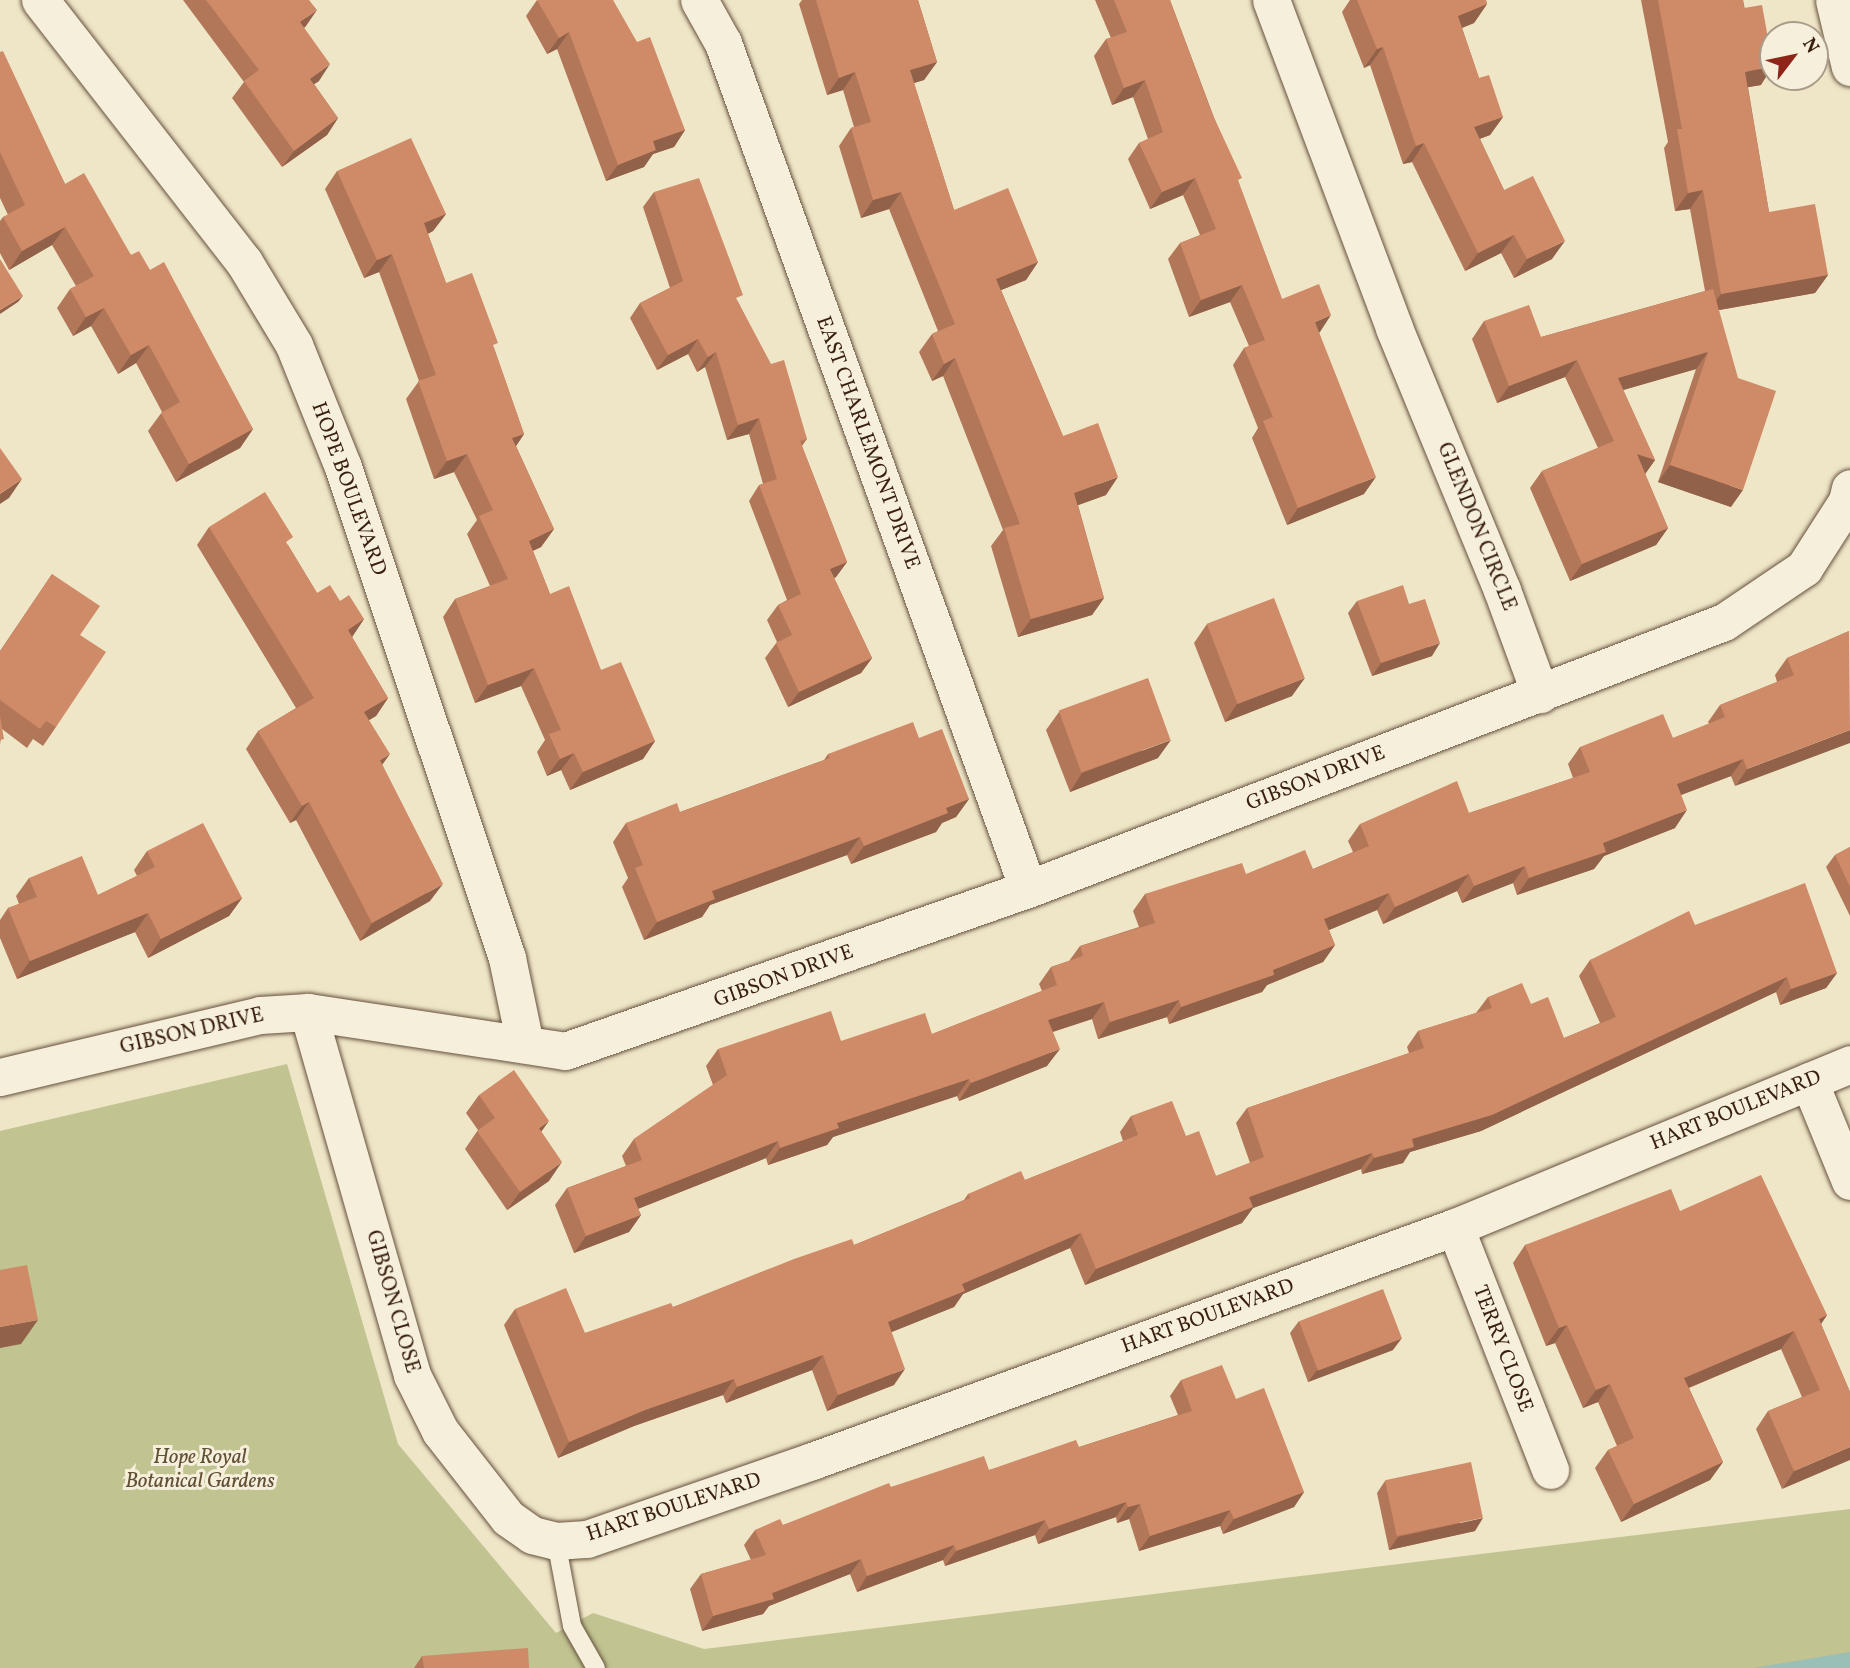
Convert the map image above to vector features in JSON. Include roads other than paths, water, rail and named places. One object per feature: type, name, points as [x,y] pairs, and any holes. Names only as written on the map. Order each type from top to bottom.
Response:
[{"type":"street","name":"HOPE BOULEVARD","points":[[40,0],[244,262],[294,345],[343,467],[508,958],[526,1044]]},
{"type":"street","name":"EAST CHARLEMONT DRIVE","points":[[699,0],[723,43],[1028,890]]},
{"type":"street","name":"GLENDON CIRCLE","points":[[1271,0],[1394,328],[1503,590],[1540,694]]},
{"type":"street","points":[[1834,0],[1850,66]]},
{"type":"street","points":[[1540,694],[1724,622],[1804,568],[1847,501],[1850,488]]},
{"type":"street","name":"GIBSON DRIVE","points":[[0,1077],[260,1015],[309,1012],[565,1051],[1028,890],[1540,694]]},
{"type":"street","name":"GIBSON CLOSE","points":[[309,1012],[412,1375],[440,1431],[508,1518],[532,1535],[556,1541]]},
{"type":"street","name":"HART BOULEVARD","points":[[556,1541],[587,1539],[812,1461],[1455,1227],[1850,1064]]},
{"type":"street","points":[[1809,1081],[1850,1181]]},
{"type":"street","name":"TERRY CLOSE","points":[[1455,1227],[1549,1471]]},
{"type":"lane","points":[[556,1541],[572,1626],[596,1668]]},
{"type":"water","points":[[1850,1652],[1850,1668],[1753,1668]]},
{"type":"park label","name":"Hope Royal Botanical Gardens","points":[[200,1470]]}]
